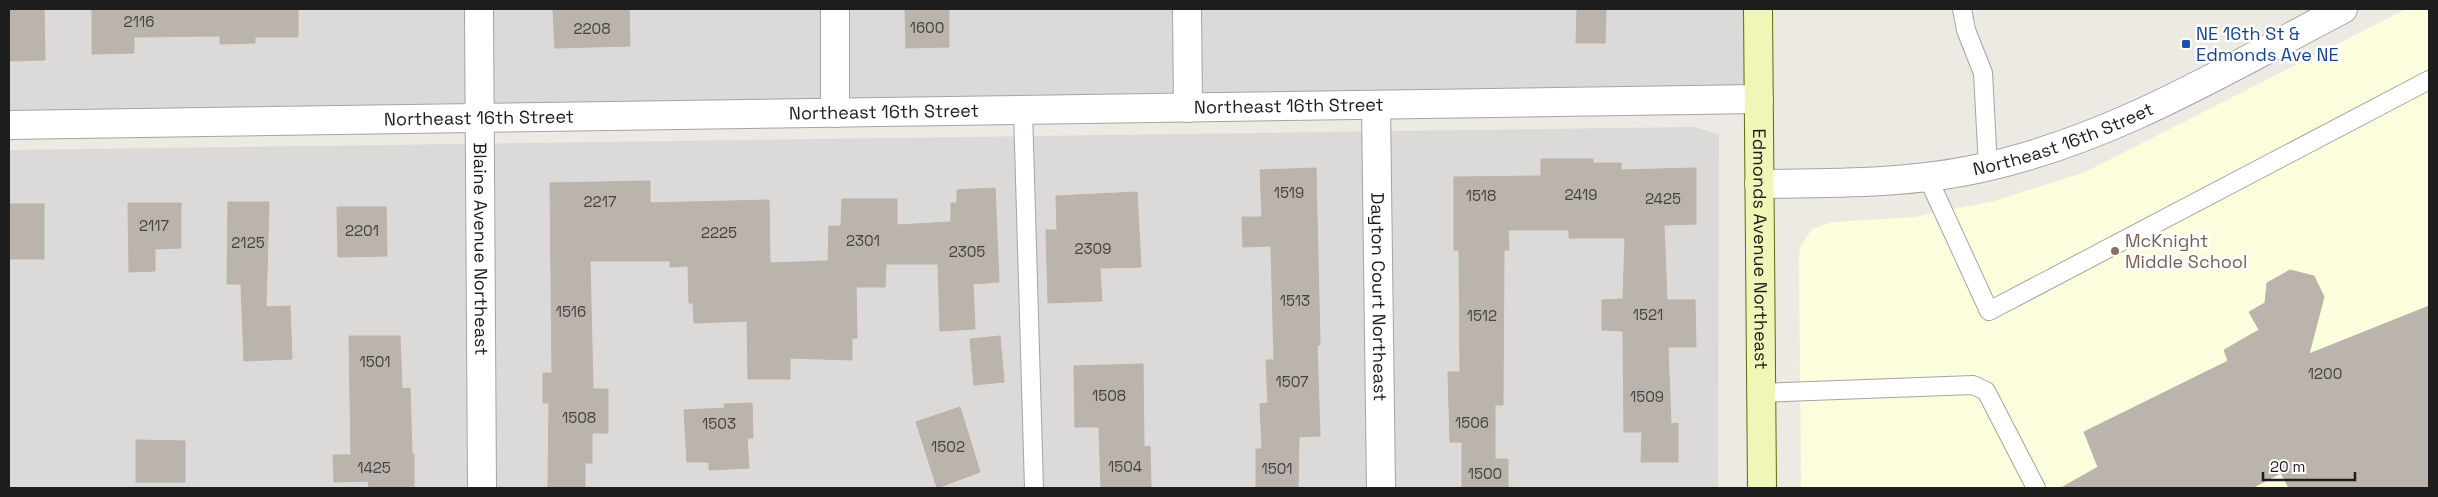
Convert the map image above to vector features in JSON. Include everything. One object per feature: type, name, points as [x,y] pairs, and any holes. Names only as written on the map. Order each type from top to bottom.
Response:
[{"type":"street","name":"Blaine Avenue Northeast","points":[[479,9],[482,488]]},
{"type":"street","points":[[835,9],[835,113]]},
{"type":"street","points":[[1187,9],[1188,108]]},
{"type":"street","name":"Edmonds Avenue Northeast","points":[[1758,9],[1762,488]]},
{"type":"street","name":"Northeast 16th Street","points":[[1759,184],[1901,180],[1988,166],[2060,147],[2134,118],[2343,9]]},
{"type":"street","name":"Northeast 16th Street","points":[[9,125],[1759,99]]},
{"type":"street","name":"Dayton Court Northeast","points":[[1376,106],[1381,488]]},
{"type":"lane","points":[[1962,9],[1966,30],[1983,73],[1988,166]]},
{"type":"lane","points":[[1927,176],[1989,311],[2429,80]]},
{"type":"lane","points":[[1023,110],[1034,488]]},
{"type":"lane","points":[[1761,393],[1973,386],[1986,391],[2036,488]]},
{"type":"shaded area","points":[[9,9],[1762,9],[1762,99],[9,131]]},
{"type":"shaded area","name":"McKnight Middle School","points":[[2406,9],[2429,9],[2429,488],[1801,488],[1799,256],[1801,245],[1812,229],[1833,222],[1914,217],[1994,201],[2085,172]]},
{"type":"shaded area","points":[[1694,127],[1719,134],[1718,488],[9,488],[9,150]]},
{"type":"building","points":[[9,9],[44,9],[45,60],[9,61]]},
{"type":"building","points":[[92,9],[298,9],[298,37],[255,37],[255,43],[220,44],[220,36],[134,37],[134,53],[92,54]]},
{"type":"building","points":[[553,9],[629,9],[630,46],[555,48]]},
{"type":"building","points":[[905,9],[949,9],[949,47],[906,48]]},
{"type":"building","points":[[1577,9],[1606,9],[1605,43],[1576,43]]},
{"type":"building","points":[[1541,159],[1593,159],[1593,163],[1621,163],[1621,170],[1696,168],[1696,224],[1664,225],[1667,300],[1695,300],[1696,347],[1668,347],[1671,424],[1678,423],[1678,462],[1641,462],[1642,432],[1624,432],[1623,331],[1602,330],[1602,300],[1623,299],[1625,238],[1569,238],[1569,230],[1508,230],[1509,250],[1504,250],[1503,405],[1495,405],[1495,459],[1508,459],[1508,488],[1462,488],[1462,442],[1450,442],[1448,372],[1460,372],[1459,250],[1454,250],[1454,177],[1541,176]]},
{"type":"building","points":[[1316,168],[1320,345],[1317,345],[1320,436],[1299,437],[1298,488],[1256,488],[1256,449],[1262,449],[1260,404],[1268,403],[1266,360],[1274,360],[1271,246],[1243,247],[1242,217],[1262,217],[1260,170]]},
{"type":"building","points":[[650,181],[650,203],[769,200],[770,263],[828,261],[829,226],[841,226],[842,199],[897,199],[897,225],[951,222],[951,203],[957,203],[957,190],[995,188],[999,282],[973,284],[975,329],[940,331],[938,264],[886,264],[885,287],[856,287],[857,338],[852,338],[852,360],[790,358],[790,379],[748,379],[747,321],[694,323],[693,303],[689,303],[688,266],[670,267],[670,261],[590,261],[593,389],[608,389],[608,433],[592,433],[592,463],[585,463],[585,488],[548,488],[549,403],[543,403],[543,373],[552,373],[550,183]]},
{"type":"building","points":[[1137,192],[1141,267],[1100,268],[1102,301],[1048,303],[1046,230],[1057,230],[1056,196]]},
{"type":"building","points":[[228,202],[269,202],[266,307],[290,306],[292,359],[244,361],[241,284],[227,284]]},
{"type":"building","points":[[128,203],[181,203],[181,248],[155,249],[155,271],[129,272]]},
{"type":"building","points":[[9,204],[44,204],[44,259],[9,259]]},
{"type":"building","points":[[337,207],[386,207],[387,256],[338,257]]},
{"type":"building","points":[[2290,270],[2314,276],[2324,297],[2309,354],[2429,306],[2429,488],[2289,488],[2281,473],[2252,488],[2061,488],[2098,467],[2084,432],[2228,361],[2224,350],[2259,330],[2249,312],[2265,303],[2267,283]]},
{"type":"building","points":[[349,336],[400,336],[402,389],[410,388],[414,486],[409,486],[409,488],[369,488],[368,481],[334,482],[333,455],[351,455]]},
{"type":"building","points":[[1000,336],[1004,382],[974,385],[970,339]]},
{"type":"building","points":[[1143,364],[1144,447],[1150,446],[1151,488],[1101,488],[1099,427],[1075,427],[1074,366]]},
{"type":"building","points":[[752,403],[753,438],[747,438],[749,468],[709,470],[709,462],[687,462],[684,410],[725,408],[724,404]]},
{"type":"building","points":[[960,407],[980,472],[937,488],[916,422]]},
{"type":"building","points":[[136,440],[185,441],[185,482],[136,482]]},
{"type":"place","name":"NE 16th St & Edmonds Ave NE","points":[[2186,44]]},
{"type":"place","name":"McKnight Middle School","points":[[2115,251]]}]
